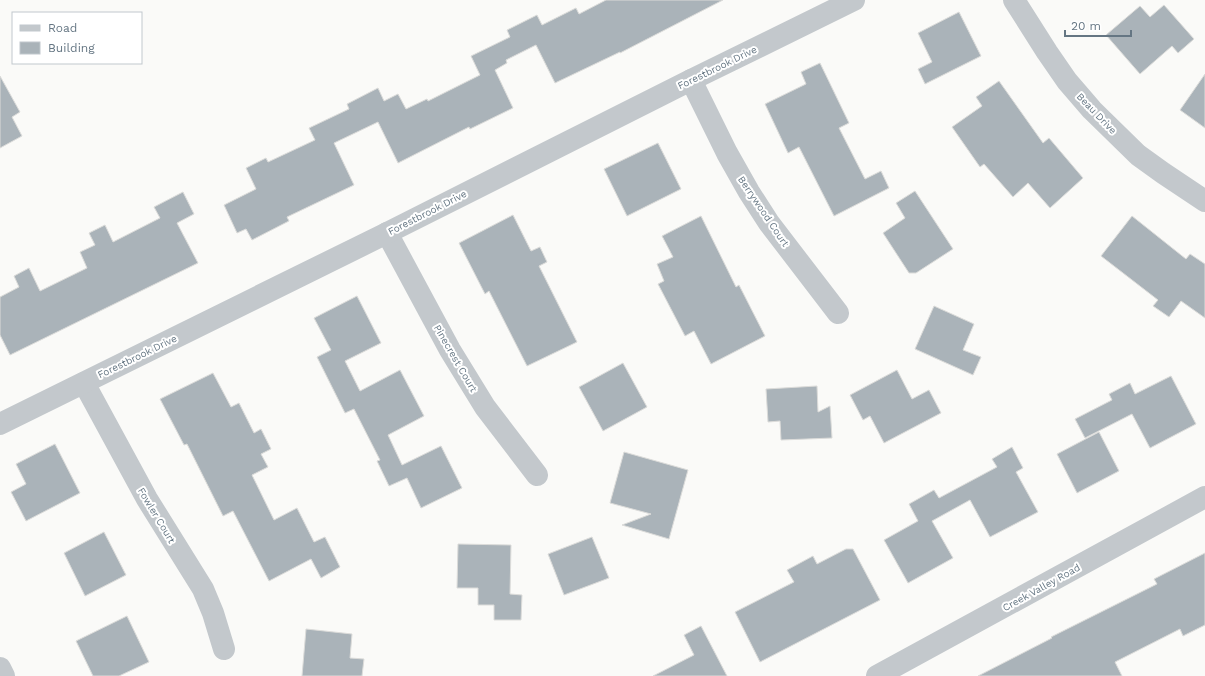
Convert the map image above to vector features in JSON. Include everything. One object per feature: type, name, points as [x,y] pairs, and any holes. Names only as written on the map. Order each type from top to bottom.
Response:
[{"type":"street","name":"Forestbrook Drive","points":[[0,424],[854,0]]},
{"type":"street","name":"Beau Drive","points":[[1014,0],[1067,81],[1092,110],[1138,155],[1163,174],[1205,201]]},
{"type":"street","name":"Berrywood Court","points":[[692,80],[749,192],[769,223],[838,313]]},
{"type":"street","name":"Pinecrest Court","points":[[387,233],[450,350],[485,407],[537,475]]},
{"type":"street","name":"Fowler Court","points":[[84,383],[147,499],[203,589],[213,613],[224,649]]},
{"type":"street","name":"Creek Valley Road","points":[[877,676],[1205,498]]},
{"type":"street","points":[[0,668],[4,676]]},
{"type":"building","points":[[606,0],[723,0],[620,53],[555,83],[536,45],[506,60],[507,63],[495,70],[513,108],[470,129],[469,127],[398,163],[378,122],[334,143],[354,185],[287,217],[289,221],[252,240],[246,229],[237,233],[224,205],[256,189],[246,168],[266,158],[268,162],[315,140],[309,128],[349,109],[347,104],[378,88],[384,101],[398,94],[406,109],[427,99],[428,101],[480,75],[471,56],[510,37],[507,30],[537,15],[542,25],[576,8],[579,14]]},
{"type":"building","points":[[1164,5],[1194,39],[1178,53],[1172,46],[1140,74],[1106,35],[1140,6],[1150,17]]},
{"type":"building","points":[[959,12],[981,56],[925,84],[918,69],[932,62],[918,33]]},
{"type":"building","points":[[820,63],[849,123],[839,128],[865,179],[881,171],[889,188],[834,216],[799,147],[788,153],[765,104],[806,84],[801,72]]},
{"type":"building","points":[[1205,74],[1205,128],[1180,110]]},
{"type":"building","points":[[0,76],[20,112],[12,117],[22,136],[0,148]]},
{"type":"building","points":[[999,81],[1043,143],[1049,138],[1083,178],[1050,208],[1028,183],[1013,197],[984,164],[980,167],[952,127],[982,106],[976,97]]},
{"type":"building","points":[[658,143],[681,189],[627,216],[604,169]]},
{"type":"building","points":[[915,191],[953,249],[916,273],[909,273],[883,233],[905,218],[896,203]]},
{"type":"building","points":[[183,192],[194,214],[177,223],[198,263],[10,355],[0,335],[0,297],[19,287],[14,276],[29,268],[40,291],[87,268],[80,252],[95,245],[89,233],[105,225],[113,242],[160,218],[154,207]]},
{"type":"building","points":[[513,215],[531,251],[540,247],[547,262],[539,266],[577,342],[527,366],[489,291],[485,294],[459,243]]},
{"type":"building","points":[[701,216],[736,287],[739,285],[765,336],[711,364],[694,331],[685,336],[658,284],[664,281],[657,264],[673,257],[662,236]]},
{"type":"building","points":[[1132,216],[1186,259],[1190,254],[1205,264],[1205,318],[1181,301],[1169,317],[1153,306],[1158,300],[1101,256]]},
{"type":"building","points":[[357,296],[381,343],[345,361],[360,391],[400,370],[424,416],[388,435],[402,465],[441,446],[462,488],[421,508],[407,478],[389,486],[377,461],[380,460],[354,409],[345,413],[317,357],[331,350],[314,318]]},
{"type":"building","points":[[934,306],[974,324],[963,350],[981,357],[973,375],[915,349]]},
{"type":"building","points":[[623,363],[647,407],[603,431],[579,387]]},
{"type":"building","points":[[897,370],[912,399],[929,390],[941,413],[884,443],[870,416],[863,420],[850,395]]},
{"type":"building","points":[[213,373],[231,407],[239,403],[254,433],[261,429],[271,449],[261,454],[268,467],[252,475],[274,520],[297,508],[314,542],[325,537],[340,567],[321,578],[311,559],[269,581],[233,511],[223,516],[187,444],[184,445],[160,399]]},
{"type":"building","points":[[1171,376],[1196,424],[1150,448],[1132,414],[1085,438],[1075,419],[1112,400],[1109,394],[1130,383],[1135,394]]},
{"type":"building","points":[[817,386],[818,412],[830,406],[832,438],[781,440],[780,421],[768,422],[766,389]]},
{"type":"building","points":[[1099,432],[1119,471],[1077,493],[1057,454]]},
{"type":"building","points":[[55,444],[80,493],[26,521],[11,492],[26,484],[16,464]]},
{"type":"building","points":[[1012,447],[1023,468],[1016,472],[1038,512],[990,537],[970,500],[932,521],[953,558],[908,583],[884,540],[918,521],[909,504],[934,490],[939,498],[997,467],[992,459]]},
{"type":"building","points":[[624,452],[688,470],[669,539],[622,525],[651,514],[610,503]]},
{"type":"building","points":[[104,532],[126,575],[85,596],[64,553]]},
{"type":"building","points":[[592,537],[609,578],[564,595],[548,554]]},
{"type":"building","points":[[458,544],[511,545],[510,594],[522,595],[521,620],[494,620],[494,605],[478,605],[478,588],[457,588]]},
{"type":"building","points":[[846,549],[853,549],[880,600],[760,662],[735,612],[794,582],[787,570],[813,556],[817,564]]},
{"type":"building","points":[[1205,553],[1205,625],[1183,636],[1180,629],[1115,662],[1122,676],[978,676],[1052,638],[1051,637],[1157,584],[1154,579]]},
{"type":"building","points":[[127,616],[149,662],[119,676],[93,676],[76,641]]},
{"type":"building","points":[[701,626],[727,676],[653,676],[694,655],[684,635]]},
{"type":"building","points":[[306,629],[352,634],[350,658],[364,659],[362,676],[302,676]]}]
